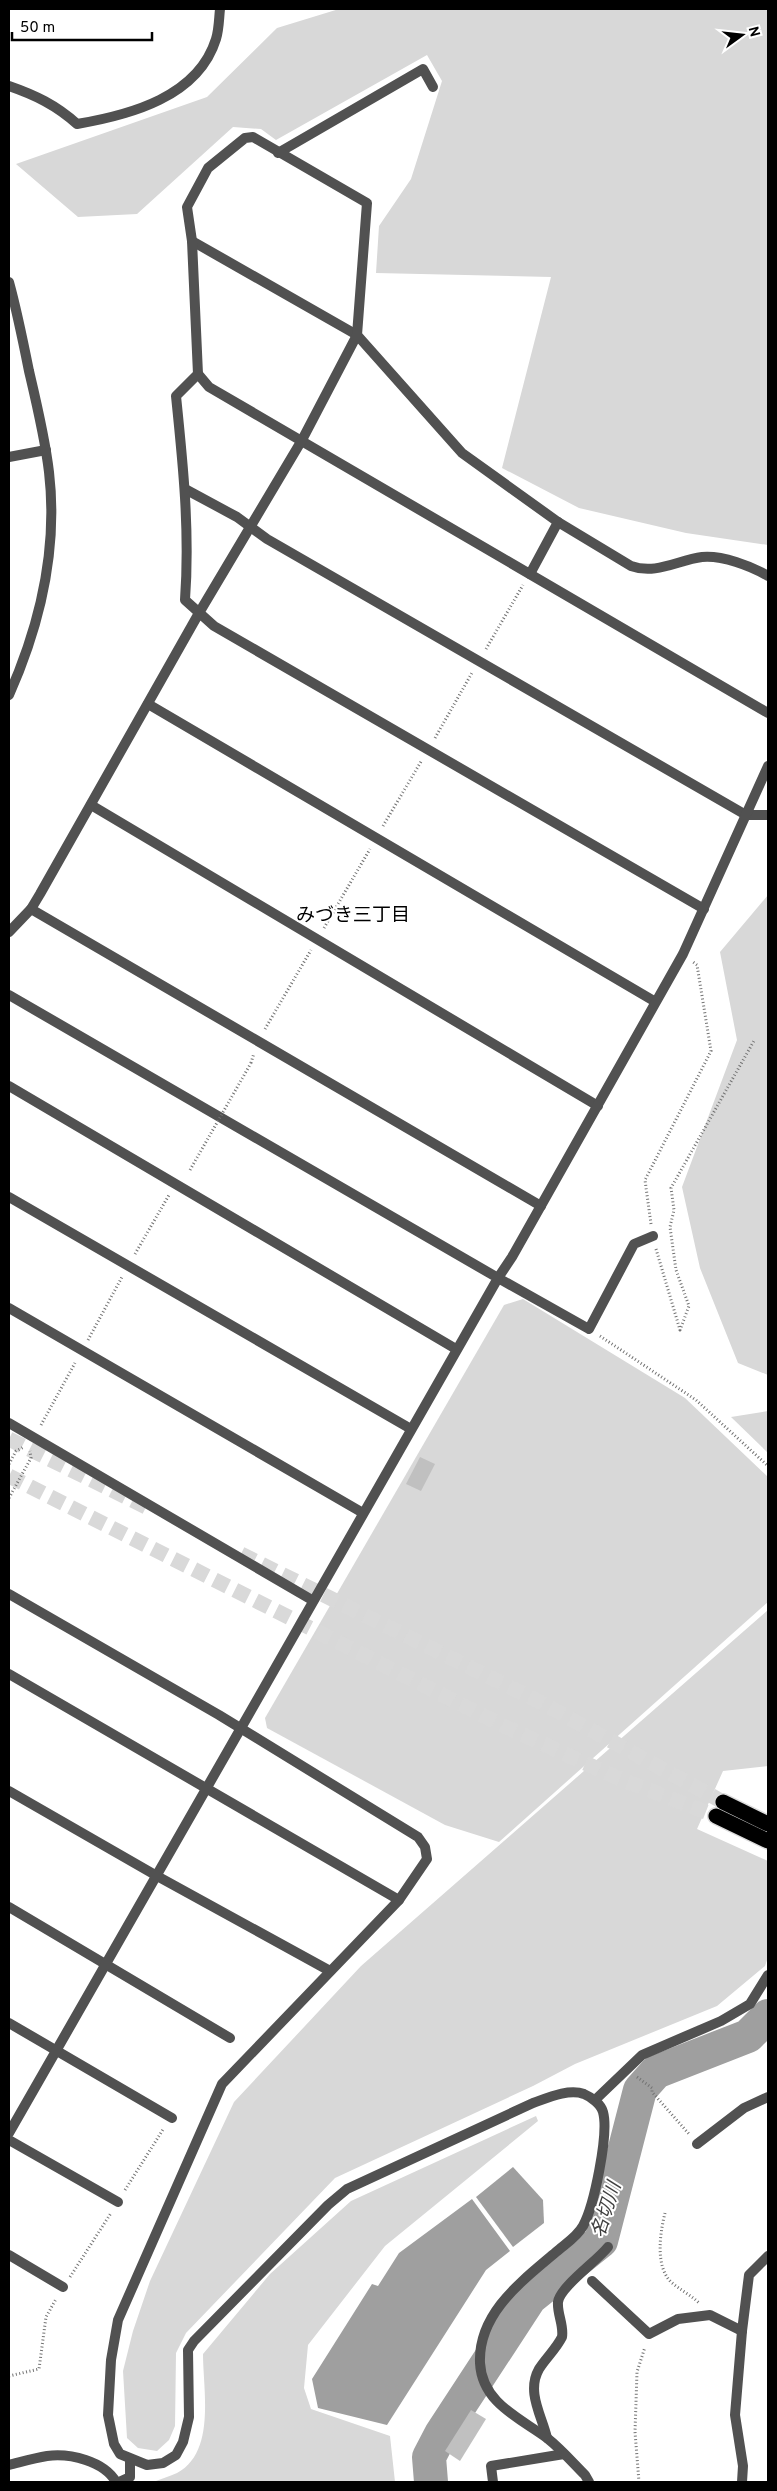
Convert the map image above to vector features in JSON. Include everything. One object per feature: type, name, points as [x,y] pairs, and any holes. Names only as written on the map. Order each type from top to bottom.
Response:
[{"type":"highway","points":[[768,1824],[719,1809],[768,1841]]},
{"type":"street","points":[[9,86],[38,96],[64,112],[77,124],[106,119],[149,106],[167,98],[204,66],[216,38],[220,9]]},
{"type":"street","points":[[278,153],[423,69],[433,86]]},
{"type":"street","points":[[9,932],[31,909],[199,613],[302,440],[357,335],[367,202],[278,153],[253,137],[245,138],[208,168],[187,207],[192,241],[198,374],[209,387],[302,440],[768,712]]},
{"type":"street","points":[[192,241],[357,335],[462,453],[558,522],[631,566],[642,570],[652,570],[700,558],[718,558],[768,576]]},
{"type":"street","points":[[9,282],[46,450],[50,509],[46,580],[33,635],[13,674],[9,694]]},
{"type":"street","points":[[198,374],[176,396],[185,489],[188,551],[185,600],[214,626],[704,909]]},
{"type":"street","points":[[9,457],[46,450]]},
{"type":"street","points":[[185,489],[478,661],[746,815],[768,815]]},
{"type":"street","points":[[530,574],[558,522]]},
{"type":"street","points":[[148,704],[375,839],[654,1001]]},
{"type":"street","points":[[9,2133],[107,1964],[312,1600],[598,1106],[654,1001],[683,954],[768,766]]},
{"type":"street","points":[[91,805],[317,941],[598,1106]]},
{"type":"street","points":[[31,909],[541,1206]]},
{"type":"street","points":[[9,995],[589,1329],[634,1244],[653,1236]]},
{"type":"street","points":[[9,1086],[456,1349]]},
{"type":"street","points":[[9,1197],[411,1429]]},
{"type":"street","points":[[9,1308],[363,1513]]},
{"type":"street","points":[[9,1423],[312,1600]]},
{"type":"street","points":[[9,1594],[241,1728],[418,1837],[425,1847],[427,1859],[399,1900],[222,2084],[118,2320],[111,2360],[108,2415],[114,2444],[120,2454],[130,2460],[147,2465],[163,2463],[176,2455],[183,2442],[189,2417],[188,2350],[258,2275],[328,2205],[347,2189],[533,2102],[564,2093],[582,2093],[595,2100],[603,2112],[603,2152],[589,2216],[582,2229],[534,2270],[501,2303],[487,2325],[481,2342],[480,2364],[485,2381],[502,2408],[547,2438],[585,2475],[589,2482]]},
{"type":"street","points":[[9,1674],[399,1900]]},
{"type":"street","points":[[9,1790],[157,1876],[330,1971]]},
{"type":"street","points":[[9,1907],[230,2038]]},
{"type":"street","points":[[595,2100],[642,2055],[721,2022],[750,2004],[768,1975]]},
{"type":"street","points":[[9,2023],[172,2118]]},
{"type":"street","points":[[697,2144],[744,2108],[768,2097]]},
{"type":"street","points":[[9,2140],[118,2202]]},
{"type":"street","points":[[547,2438],[534,2396],[534,2384],[539,2369],[562,2337],[558,2302],[566,2288],[597,2260],[608,2247]]},
{"type":"street","points":[[9,2255],[63,2287]]},
{"type":"street","points":[[742,2482],[743,2466],[735,2415],[742,2331],[749,2275],[768,2256]]},
{"type":"street","points":[[592,2281],[649,2334],[678,2319],[710,2315],[742,2331]]},
{"type":"street","points":[[493,2482],[491,2466],[564,2454]]},
{"type":"street","points":[[9,2465],[48,2456],[75,2459],[103,2467],[117,2482],[130,2477],[130,2460]]},
{"type":"path","points":[[34,1438],[175,1185],[190,1170],[251,1063],[258,1041],[530,574]]},
{"type":"path","points":[[683,954],[697,965],[711,1051],[645,1180],[653,1236],[680,1330],[689,1306],[676,1270],[670,1227],[674,1210],[672,1188],[755,1039]]},
{"type":"path","points":[[589,1329],[696,1400],[768,1466]]},
{"type":"path","points":[[9,1464],[16,1451],[29,1445],[32,1458],[9,1498]]},
{"type":"path","points":[[638,2079],[652,2088],[652,2092],[697,2144]]},
{"type":"path","points":[[9,2376],[39,2369],[46,2317],[163,2128],[172,2118]]},
{"type":"path","points":[[665,2213],[661,2246],[666,2275],[677,2287],[695,2298],[710,2315]]},
{"type":"path","points":[[639,2482],[636,2432],[637,2372],[649,2334]]},
{"type":"shaded area","points":[[339,9],[768,9],[768,545],[686,533],[579,508],[502,468],[551,277],[376,273],[379,226],[411,179],[442,81],[427,55],[276,140],[261,129],[233,127],[137,214],[78,217],[16,164],[207,97],[277,28]]},
{"type":"shaded area","points":[[768,895],[768,1375],[738,1363],[700,1268],[682,1187],[737,1040],[720,952]]},
{"type":"shaded area","points":[[523,1299],[685,1398],[768,1477],[768,1602],[499,1842],[445,1825],[267,1728],[265,1718],[504,1305]]},
{"type":"shaded area","points":[[768,1411],[768,1453],[731,1417]]},
{"type":"shaded area","points":[[768,1610],[768,1766],[723,1771],[697,1829],[768,1861],[768,1957],[765,1966],[717,2006],[575,2064],[533,2086],[335,2178],[186,2333],[176,2353],[175,2426],[169,2440],[157,2451],[138,2448],[127,2438],[123,2371],[133,2331],[150,2281],[234,2102],[361,1966]]},
{"type":"shaded area","points":[[536,2116],[538,2121],[385,2246],[308,2345],[304,2388],[311,2409],[390,2436],[395,2482],[156,2481],[177,2473],[189,2463],[198,2451],[205,2419],[203,2354],[270,2274],[351,2201]]},
{"type":"shaded area","points":[[513,2167],[543,2200],[544,2223],[513,2247],[476,2197]]},
{"type":"shaded area","points":[[472,2199],[510,2251],[486,2270],[387,2425],[318,2408],[312,2379],[372,2284],[378,2286],[399,2253]]},
{"type":"building","points":[[420,1457],[435,1464],[421,1491],[406,1484]]},
{"type":"building","points":[[471,2410],[486,2419],[460,2461],[445,2451]]},
{"type":"waterway","name":"名切川","points":[[431,2482],[429,2457],[441,2434],[530,2298],[601,2241],[640,2090],[656,2072],[748,2036],[768,2016]]},
{"type":"tunnel","points":[[9,1439],[146,1507]]},
{"type":"tunnel","points":[[9,1476],[508,1728],[618,1778],[716,1816]]},
{"type":"tunnel","points":[[241,1554],[538,1701],[723,1802]]},
{"type":"district","name":"みづき三丁目","points":[[353,916]]}]
